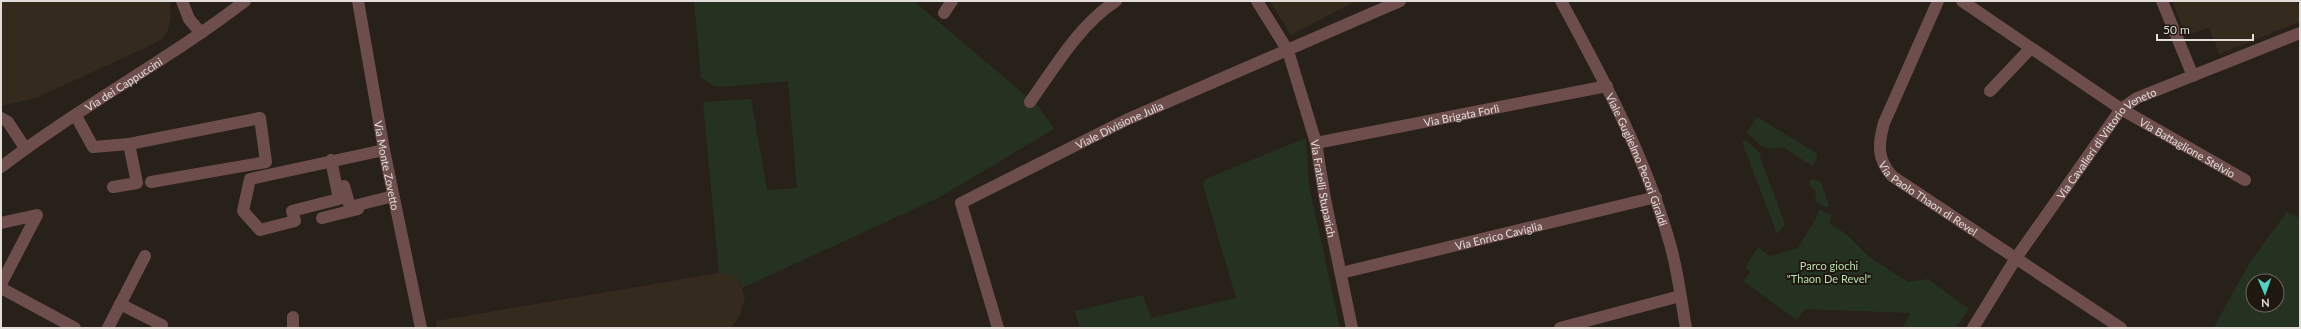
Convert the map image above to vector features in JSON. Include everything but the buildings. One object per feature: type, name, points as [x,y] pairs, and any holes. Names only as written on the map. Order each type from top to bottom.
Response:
[{"type":"street","points":[[182,1],[189,19],[201,33]]},
{"type":"street","name":"Via dei Cappuccini","points":[[1,167],[26,148],[170,55],[245,1]]},
{"type":"street","name":"Via Monte Zovetto","points":[[358,1],[393,198],[421,328]]},
{"type":"street","points":[[944,13],[952,1]]},
{"type":"street","points":[[1030,102],[1078,36],[1100,11],[1116,1]]},
{"type":"street","name":"Via Fratelli Stuparich","points":[[1256,1],[1288,51],[1316,144],[1324,199],[1352,328]]},
{"type":"street","name":"Viale Divisione Julia","points":[[998,328],[961,203],[1126,120],[1288,51],[1400,1]]},
{"type":"street","name":"Viale Guglielmo Pecori Giraldi","points":[[1561,1],[1607,86],[1645,167],[1671,246],[1686,328]]},
{"type":"street","name":"Via Paolo Thaon di Revel","points":[[1938,1],[1884,123],[1879,140],[1883,167],[1892,176],[2122,328]]},
{"type":"street","name":"Via Battaglione Stelvio","points":[[1962,1],[2030,49],[2121,109],[2245,180]]},
{"type":"street","points":[[2162,1],[2193,76]]},
{"type":"street","name":"Via Cavalieri di Vittorio Veneto","points":[[1973,328],[2016,258],[2121,109],[2137,98],[2298,37]]},
{"type":"street","points":[[1990,91],[2030,49]]},
{"type":"street","name":"Via Brigata Forlì","points":[[1316,144],[1607,86]]},
{"type":"street","points":[[76,116],[93,147],[129,144],[260,118],[266,162],[151,182]]},
{"type":"street","points":[[1,118],[8,122],[26,148]]},
{"type":"street","points":[[113,187],[137,183],[129,144]]},
{"type":"street","points":[[334,160],[339,199],[292,211],[295,221],[260,230],[243,210],[250,179],[334,160],[384,150]]},
{"type":"street","points":[[334,160],[348,207],[393,198]]},
{"type":"street","name":"Via Enrico Caviglia","points":[[1341,273],[1656,197]]},
{"type":"street","points":[[322,218],[393,198]]},
{"type":"street","points":[[1,223],[37,214],[2,281],[75,328]]},
{"type":"street","points":[[108,328],[145,256]]},
{"type":"street","points":[[1560,328],[1680,296]]},
{"type":"street","points":[[120,304],[162,325]]},
{"type":"shaded area","points":[[1,1],[170,1],[171,16],[168,30],[162,39],[145,48],[36,98],[1,106]]},
{"type":"shaded area","points":[[1270,1],[1356,1],[1291,35]]},
{"type":"shaded area","points":[[2172,1],[2297,1],[2300,8],[2300,20],[2299,22],[2219,54],[2209,27],[2186,36]]},
{"type":"shaded area","points":[[719,273],[736,275],[745,297],[740,315],[731,328],[437,328],[436,321]]},
{"type":"green space","points":[[694,1],[914,1],[1039,107],[1054,129],[938,198],[742,288],[736,275],[719,273],[703,102],[751,99],[767,190],[797,188],[788,81],[720,87],[713,86],[701,77]]},
{"type":"green space","points":[[1757,117],[1818,154],[1813,166],[1782,147],[1770,149],[1759,144],[1747,132]]},
{"type":"green space","points":[[1306,138],[1309,186],[1340,328],[1080,328],[1075,311],[1143,295],[1151,318],[1236,298],[1203,185],[1205,179]]},
{"type":"green space","points":[[1746,140],[1761,154],[1760,157],[1785,224],[1777,234],[1742,142]]},
{"type":"green space","points":[[1811,179],[1821,182],[1829,206],[1825,207],[1816,202],[1815,190],[1809,184]]},
{"type":"green space","name":"Parco giochi \"Thaon De Revel\"","points":[[1819,210],[1832,215],[1829,223],[1845,233],[1868,256],[1908,282],[1928,279],[1969,309],[1956,328],[1903,328],[1910,313],[1805,309],[1797,320],[1743,281],[1750,272],[1745,267],[1758,247],[1770,256],[1798,248],[1815,220]]},
{"type":"green space","points":[[2287,212],[2300,218],[2300,328],[2211,328],[2214,327],[2250,262]]}]
